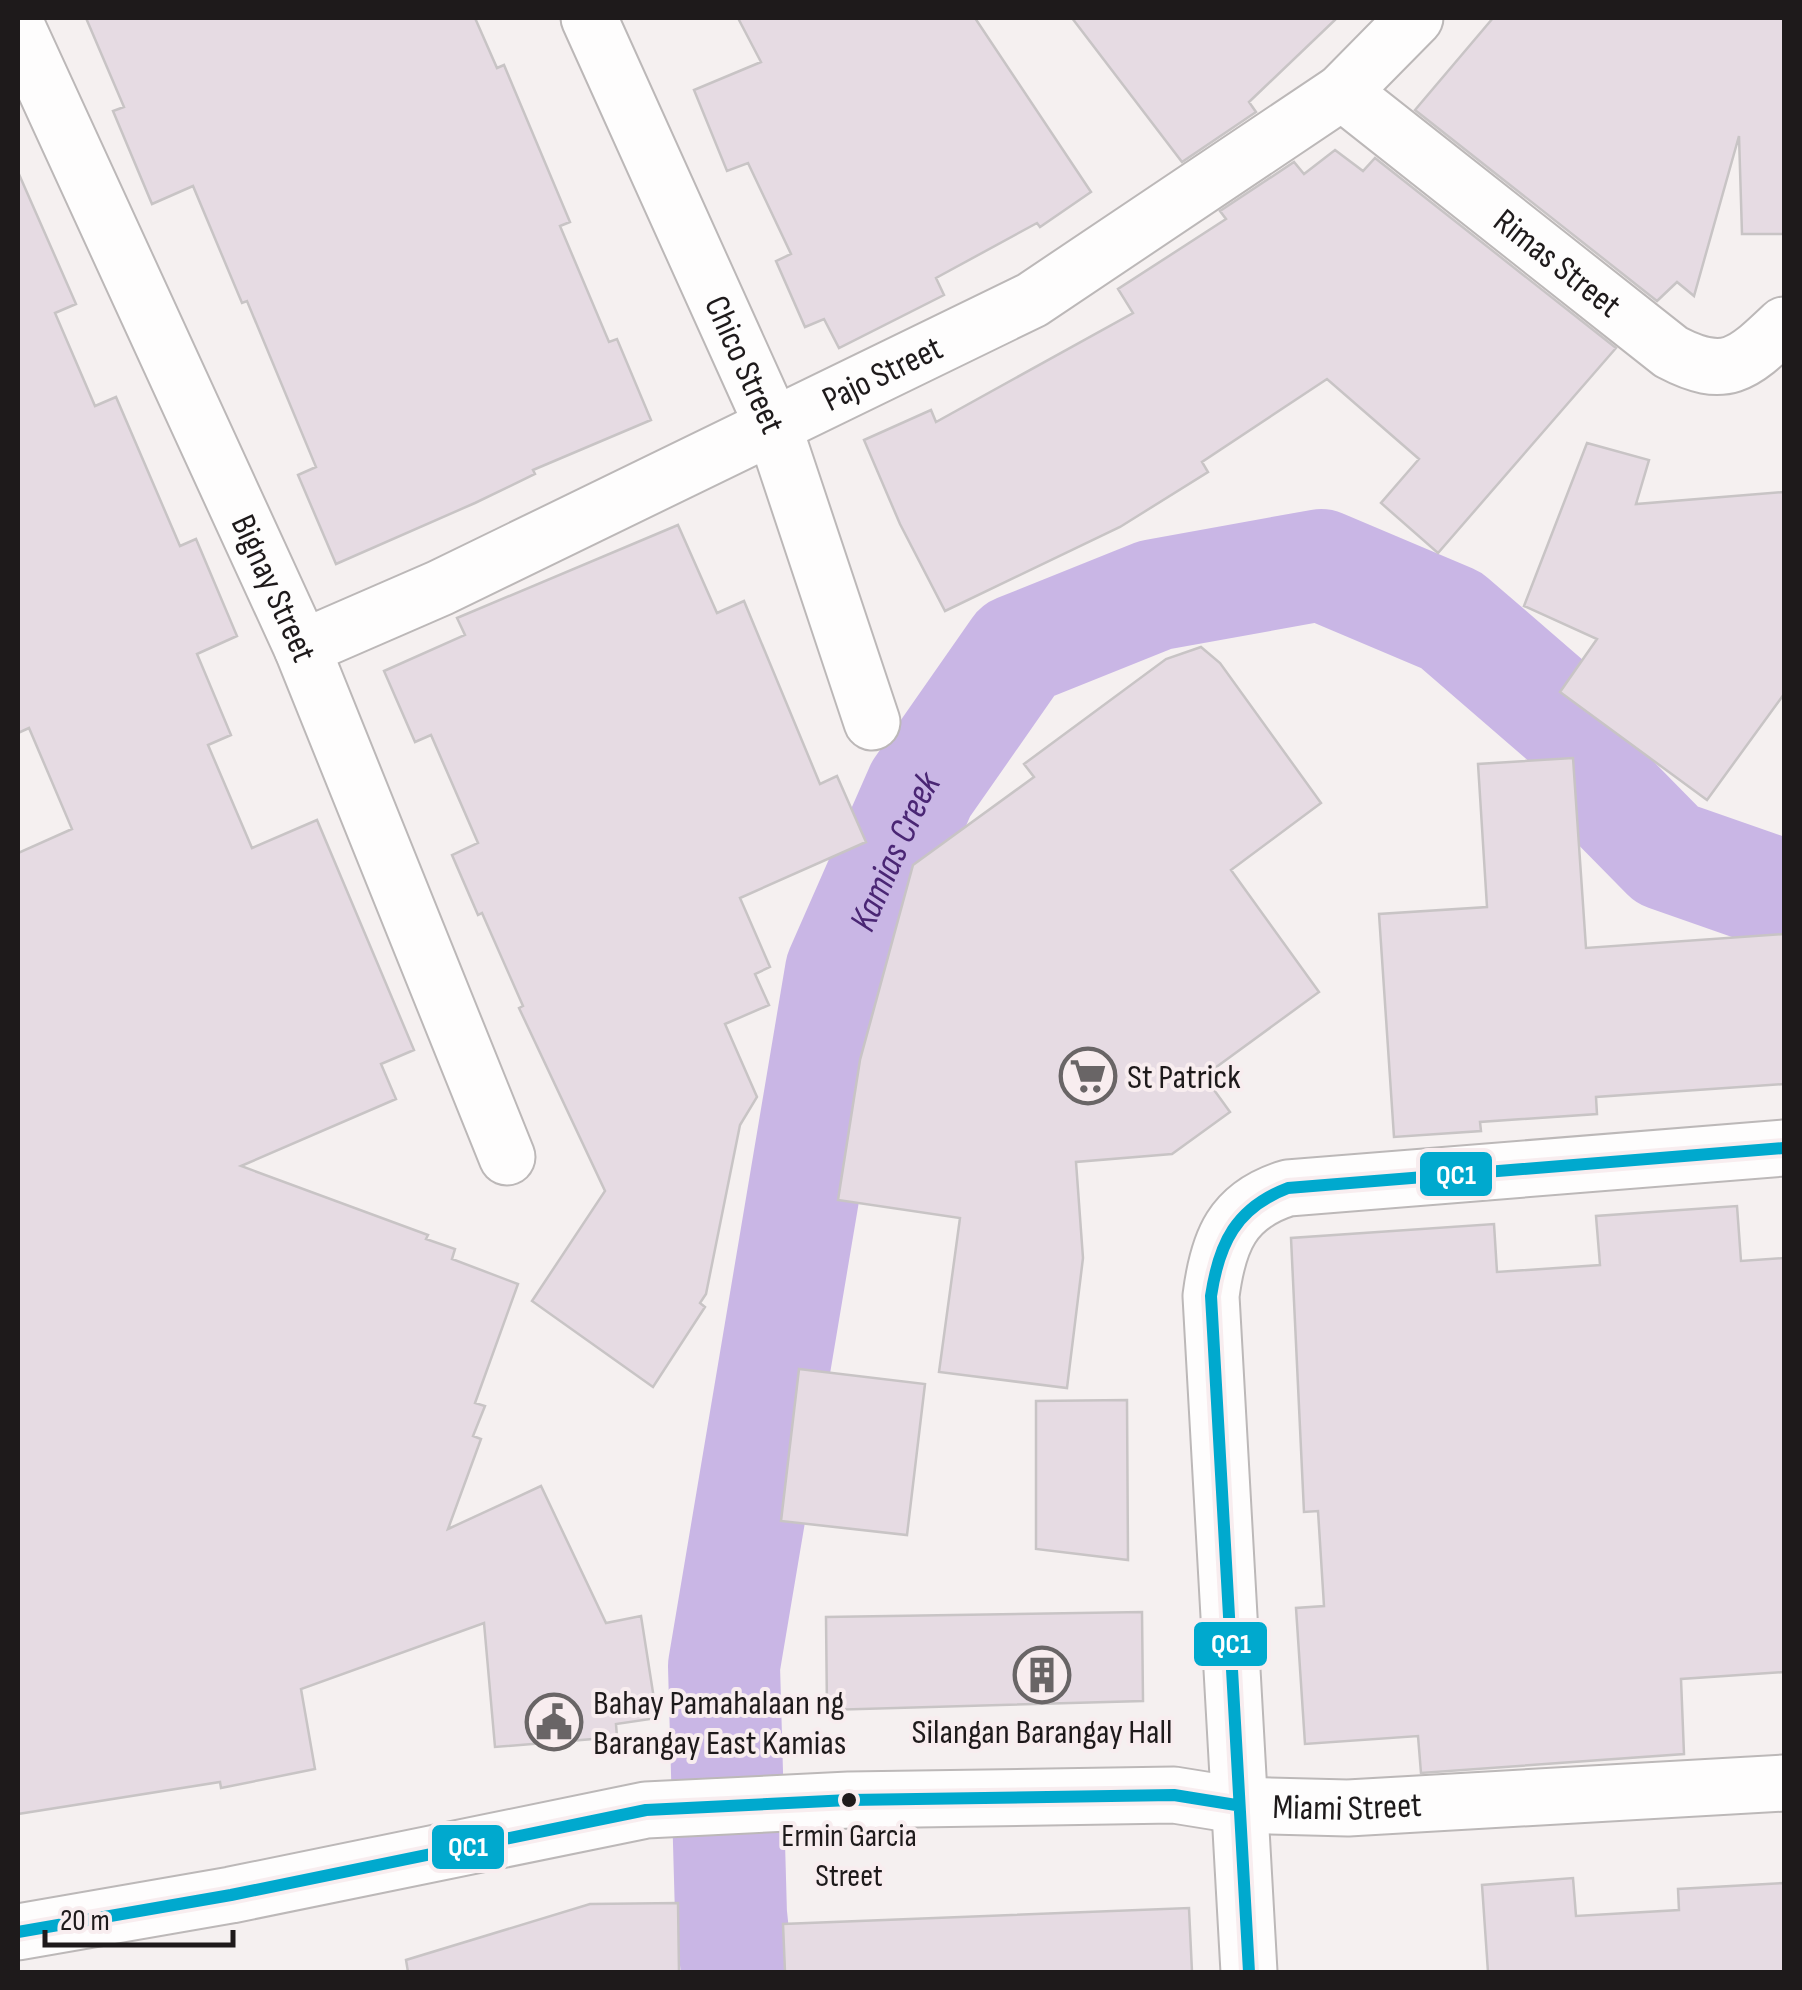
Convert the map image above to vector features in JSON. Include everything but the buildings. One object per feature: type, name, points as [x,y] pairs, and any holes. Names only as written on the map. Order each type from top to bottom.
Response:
[{"type":"street","name":"Chico Street","points":[[589,18],[774,428],[872,722]]},
{"type":"street","name":"Pajo Street","points":[[302,648],[440,588],[1032,300],[1342,92],[1415,18]]},
{"type":"street","name":"Bignay Street","points":[[18,30],[302,648],[507,1158]]},
{"type":"street","name":"Rimas Street","points":[[1342,92],[1685,359],[1699,366],[1732,368],[1784,325]]},
{"type":"street","points":[[1249,1972],[1236,1805],[1212,1296],[1216,1255],[1234,1222],[1258,1197],[1288,1188],[1784,1148]]},
{"type":"street","name":"Miami Street","points":[[18,1932],[231,1895],[646,1810],[849,1800],[1174,1795],[1236,1805],[1348,1808],[1784,1783]]},
{"type":"waterway","name":"Kamias Creek","points":[[737,1972],[731,1914],[724,1666],[841,971],[921,789],[1018,650],[1155,595],[1321,565],[1451,620],[1576,728],[1605,792],[1667,855],[1784,896]]},
{"type":"transit line","name":"QC1","points":[[1249,1972],[1211,1296],[1219,1260],[1233,1230],[1255,1206],[1288,1188],[1784,1148]]},
{"type":"transit line","name":"QC1","points":[[18,1932],[231,1895],[646,1810],[849,1800],[1174,1795],[1236,1805]]},
{"type":"place","name":"St Patrick","points":[[1088,1076]]},
{"type":"place","name":"Silangan Barangay Hall","points":[[1042,1675]]},
{"type":"place","name":"Bahay Pamahalaan ng Barangay East Kamias","points":[[554,1722]]},
{"type":"place","name":"Ermin Garcia Street","points":[[849,1800]]}]
